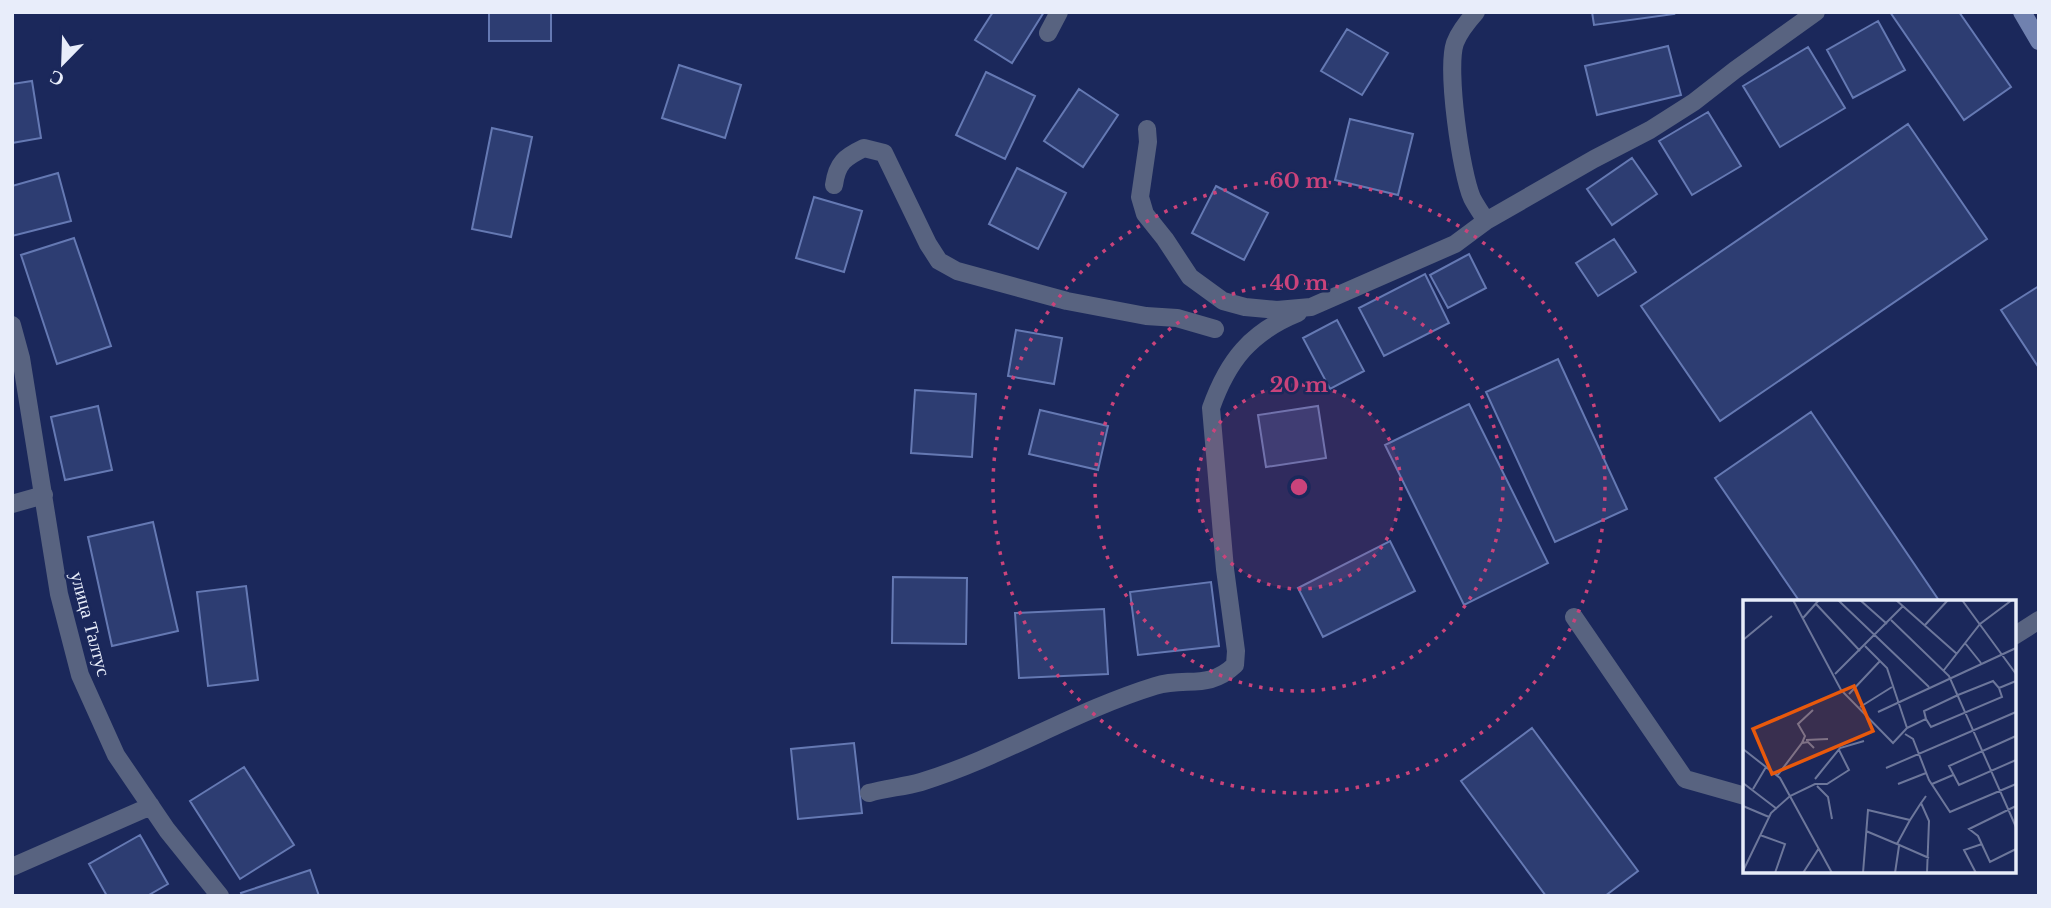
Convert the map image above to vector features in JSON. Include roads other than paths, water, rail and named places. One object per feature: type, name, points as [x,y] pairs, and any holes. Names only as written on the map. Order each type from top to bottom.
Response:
[{"type":"street","points":[[1048,33],[1059,12]]},
{"type":"street","points":[[1476,12],[1455,44],[1453,69],[1464,165],[1472,198],[1486,221]]},
{"type":"street","points":[[869,793],[920,782],[1011,746],[1070,718],[1156,685],[1204,681],[1223,676],[1235,665],[1236,651],[1225,569],[1210,408],[1230,364],[1251,340],[1277,321],[1455,244],[1486,221],[1694,102],[1816,12]]},
{"type":"street","points":[[2022,12],[2039,41]]},
{"type":"street","points":[[1147,130],[1148,142],[1140,197],[1145,214],[1190,277],[1223,301],[1245,307],[1277,310],[1311,307]]},
{"type":"street","points":[[834,185],[836,173],[846,157],[864,148],[884,153],[928,244],[939,261],[957,271],[1067,301],[1146,316],[1177,318],[1215,329]]},
{"type":"street","name":"улица Талтус","points":[[12,325],[21,358],[59,594],[80,675],[116,755],[151,806],[220,896]]},
{"type":"street","points":[[12,504],[44,495]]},
{"type":"street","points":[[1574,617],[1685,779],[1743,795]]},
{"type":"street","points":[[2016,635],[2039,620]]},
{"type":"street","points":[[12,867],[151,806]]}]
